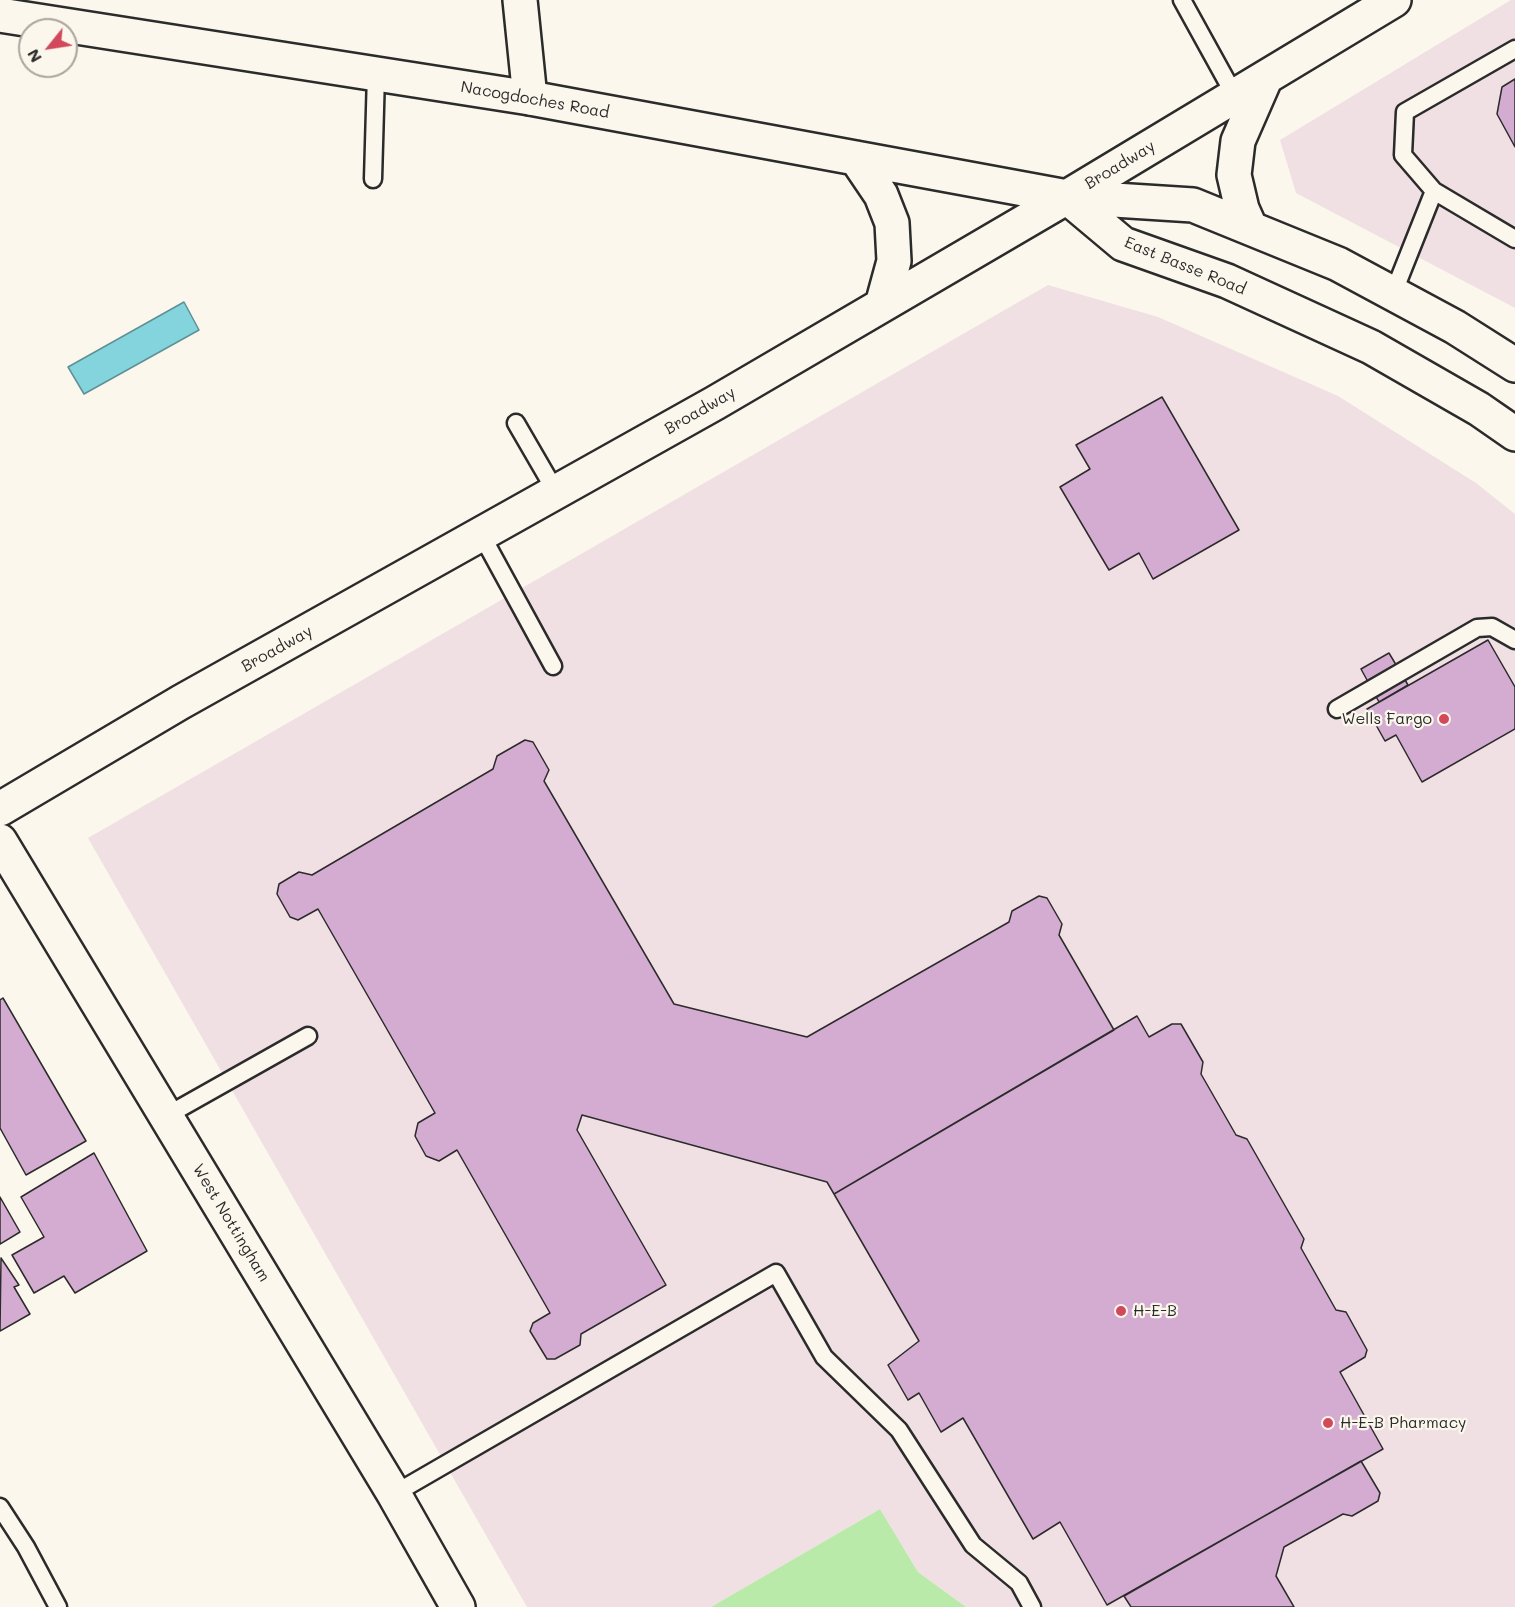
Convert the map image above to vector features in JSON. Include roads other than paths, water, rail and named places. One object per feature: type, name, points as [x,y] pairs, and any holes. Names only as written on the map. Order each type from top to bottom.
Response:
[{"type":"main road","points":[[520,0],[530,98]]},
{"type":"main road","name":"Broadway","points":[[0,809],[181,702],[556,492],[882,305],[1067,197],[1394,0]]},
{"type":"main road","name":"Nacogdoches Road","points":[[0,15],[530,98],[1067,197]]},
{"type":"main road","points":[[1250,227],[1242,209],[1234,175],[1238,141],[1266,77]]},
{"type":"main road","points":[[856,158],[881,195],[892,224],[894,261],[882,305]]},
{"type":"main road","points":[[1067,197],[1193,205],[1338,264],[1455,327],[1515,365]]},
{"type":"main road","name":"East Basse Road","points":[[1067,197],[1123,244],[1227,281],[1371,347],[1479,409],[1515,434]]},
{"type":"main road","name":"West Nottingham","points":[[0,841],[394,1494],[458,1607]]},
{"type":"lane","points":[[1182,0],[1235,96]]},
{"type":"lane","points":[[1515,49],[1405,112],[1403,155],[1434,191],[1515,239]]},
{"type":"lane","points":[[373,179],[376,74]]},
{"type":"lane","points":[[1393,294],[1434,191]]},
{"type":"lane","points":[[516,423],[556,492]]},
{"type":"lane","points":[[481,534],[553,666]]},
{"type":"lane","points":[[1337,709],[1477,628],[1491,627],[1515,640]]},
{"type":"lane","points":[[166,1116],[308,1036]]},
{"type":"lane","points":[[394,1494],[776,1273],[824,1357],[899,1430],[974,1545],[1019,1583],[1032,1607]]},
{"type":"lane","points":[[0,1507],[26,1547],[58,1607]]},
{"type":"water","points":[[184,302],[199,330],[84,394],[68,367]]},
{"type":"place","name":"Wells Fargo","points":[[1444,719]]},
{"type":"place","name":"H-E-B","points":[[1121,1311]]},
{"type":"place","name":"H-E-B Pharmacy","points":[[1328,1423]]}]
